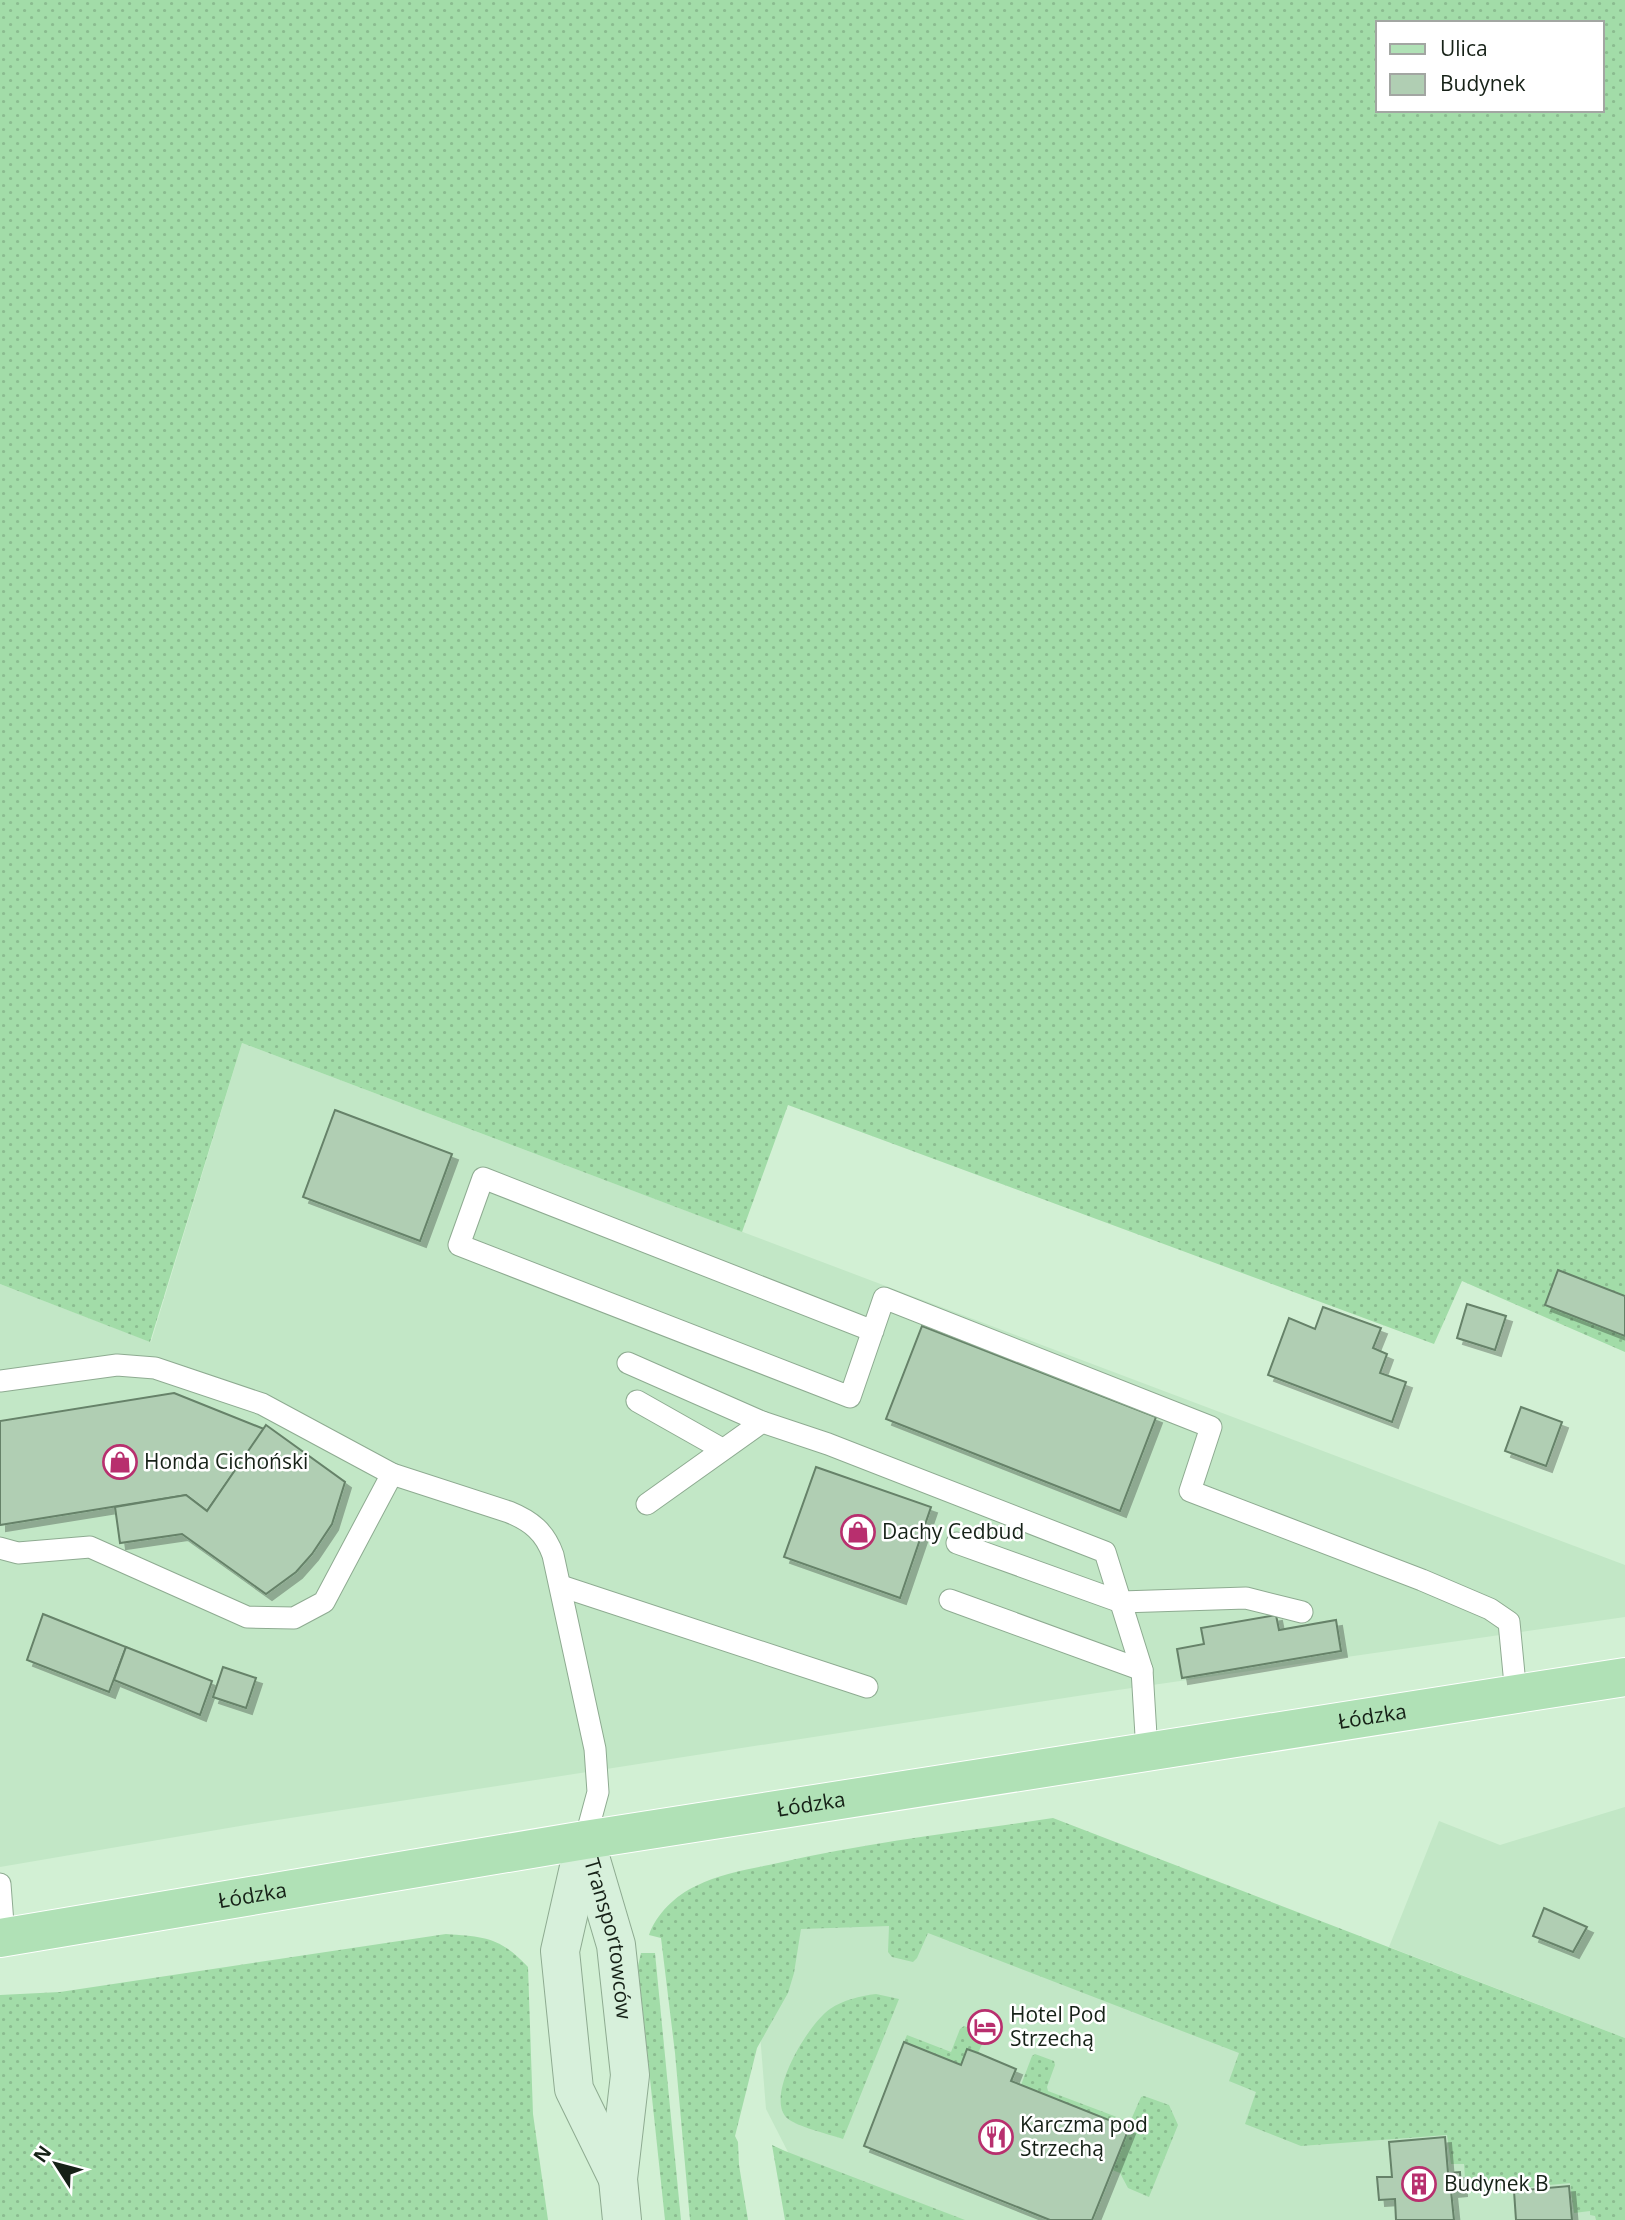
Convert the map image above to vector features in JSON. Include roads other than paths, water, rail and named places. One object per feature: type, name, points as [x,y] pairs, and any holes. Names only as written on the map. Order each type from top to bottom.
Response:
[{"type":"main road","name":"Łódzka","points":[[2,1938],[585,1840],[1625,1677]]},
{"type":"street","name":"Transportowców","points":[[585,1840],[560,1951],[574,2089],[618,2179]]},
{"type":"street","name":"Transportowców","points":[[585,1840],[615,1945],[630,2075],[618,2179],[622,2220]]},
{"type":"lane","points":[[873,1331],[483,1178],[459,1245],[850,1397],[873,1331],[884,1298],[1211,1427],[1190,1491],[1490,1609],[1509,1622],[1516,1695]]},
{"type":"lane","points":[[628,1363],[762,1422],[828,1444],[1105,1552],[1142,1670],[1147,1752]]},
{"type":"lane","points":[[0,1381],[117,1366],[155,1368],[262,1404],[392,1474],[524,1518],[537,1527],[548,1540],[561,1586],[595,1749],[598,1791],[585,1840]]},
{"type":"lane","points":[[637,1401],[722,1449]]},
{"type":"lane","points":[[647,1504],[762,1422]]},
{"type":"lane","points":[[0,1548],[18,1553],[90,1547],[247,1617],[294,1618],[324,1602],[392,1474]]},
{"type":"lane","points":[[957,1543],[1121,1602],[1246,1598],[1302,1612]]},
{"type":"lane","points":[[561,1586],[867,1687]]},
{"type":"lane","points":[[950,1600],[1142,1670]]},
{"type":"lane","points":[[0,1884],[2,1938]]},
{"type":"place","name":"Honda Cichoński","points":[[120,1462]]},
{"type":"place","name":"Dachy Cedbud","points":[[858,1532]]},
{"type":"place","name":"Hotel Pod Strzechą","points":[[985,2027]]},
{"type":"place","name":"Karczma pod Strzechą","points":[[996,2137]]},
{"type":"place","name":"Budynek B","points":[[1419,2184]]}]
